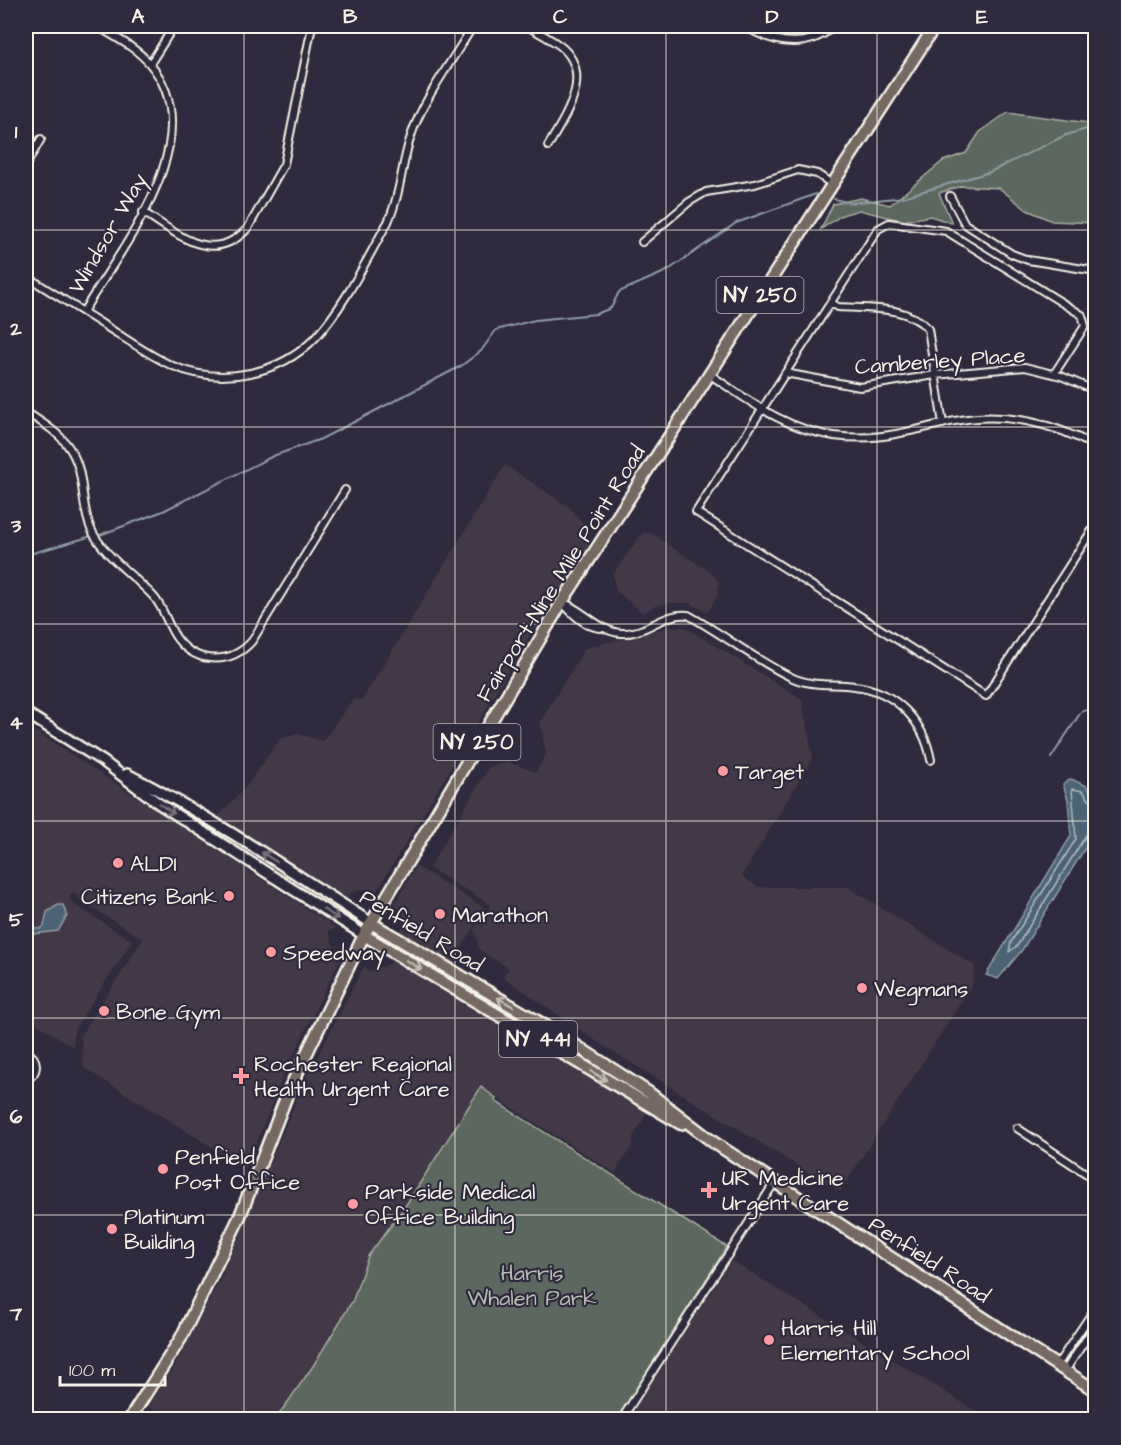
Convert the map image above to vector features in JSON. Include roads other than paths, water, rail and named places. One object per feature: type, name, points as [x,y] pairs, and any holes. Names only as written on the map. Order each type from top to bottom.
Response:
[{"type":"main road","name":"Fairport-Nine Mile Point Road","points":[[129,1419],[181,1338],[240,1216],[289,1090],[364,935],[562,603],[935,26]]},
{"type":"main road","name":"Penfield Road","points":[[26,713],[104,762],[184,804],[371,923],[544,1025],[648,1092],[713,1142]]},
{"type":"main road","name":"Penfield Road","points":[[104,762],[158,803],[364,935],[641,1102],[713,1142],[1095,1390]]},
{"type":"street","name":"Windsor Way","points":[[83,312],[143,212],[162,174],[171,134],[170,105],[161,81],[150,64],[130,46],[97,26]]},
{"type":"street","points":[[150,64],[174,26]]},
{"type":"street","points":[[143,212],[199,245],[225,245],[241,236],[248,228],[284,164],[312,26]]},
{"type":"street","points":[[26,276],[155,357],[190,372],[212,376],[252,373],[269,368],[301,350],[334,314],[388,222],[396,205],[407,149],[416,123],[472,26]]},
{"type":"street","points":[[527,26],[560,46],[568,54],[576,72],[575,94],[548,146]]},
{"type":"street","points":[[744,26],[772,40],[790,43],[814,38],[834,26]]},
{"type":"street","points":[[26,165],[41,139]]},
{"type":"street","points":[[642,242],[689,202],[706,192],[755,184],[798,171],[817,174],[832,184]]},
{"type":"street","points":[[950,196],[965,224],[1012,254],[1028,260],[1095,271]]},
{"type":"street","points":[[1054,375],[1085,326],[1082,315],[946,231],[889,224],[878,228],[696,512],[986,696],[1095,524]]},
{"type":"street","points":[[831,303],[838,307],[905,312],[919,318],[928,330],[943,424]]},
{"type":"street","name":"Camberley Place","points":[[785,373],[860,387],[935,375],[1025,367],[1054,375],[1095,391]]},
{"type":"street","points":[[709,374],[761,409],[802,429],[848,438],[897,436],[977,418],[1030,422],[1073,435],[1095,447]]},
{"type":"street","points":[[26,412],[52,430],[71,451],[83,481],[88,520],[101,543],[154,598],[179,641],[191,651],[206,658],[231,657],[252,641],[345,490]]},
{"type":"street","points":[[562,603],[573,606],[604,628],[617,633],[634,633],[671,615],[688,615],[801,681],[874,690],[890,697],[908,711],[922,729],[932,760]]},
{"type":"street","points":[[26,1052],[34,1057],[37,1065],[34,1074],[26,1081]]},
{"type":"street","points":[[1017,1128],[1095,1180]]},
{"type":"street","points":[[621,1419],[775,1182]]},
{"type":"street","points":[[1061,1368],[1095,1307]]},
{"type":"street","points":[[1061,1368],[1095,1324]]},
{"type":"water","points":[[1071,779],[1087,786],[1095,799],[1095,832],[1022,950],[998,979],[986,975],[1071,836],[1068,800],[1063,784]]},
{"type":"water","points":[[58,905],[63,905],[67,916],[58,931],[26,935],[26,927],[40,929],[44,926],[47,912]]},
{"type":"waterway","points":[[834,199],[851,203],[903,197],[990,172],[1066,135],[1096,126]]},
{"type":"waterway","points":[[100,535],[163,511],[273,456],[321,439],[352,423],[461,366],[481,351],[496,330],[535,320],[596,314],[611,308],[619,292],[667,271],[736,223],[816,194]]},
{"type":"waterway","points":[[26,555],[92,536]]},
{"type":"waterway","points":[[1051,758],[1081,712],[1096,707]]},
{"type":"place","name":"Target","points":[[723,771]]},
{"type":"place","name":"ALDI","points":[[118,863]]},
{"type":"place","name":"Citizens Bank","points":[[229,896]]},
{"type":"place","name":"Marathon","points":[[440,914]]},
{"type":"place","name":"Speedway","points":[[271,952]]},
{"type":"place","name":"Wegmans","points":[[862,988]]},
{"type":"place","name":"Bone Gym","points":[[104,1011]]},
{"type":"place","name":"Rochester Regional Health Urgent Care","points":[[241,1076]]},
{"type":"place","name":"Penfield Post Office","points":[[163,1169]]},
{"type":"place","name":"UR Medicine Urgent Care","points":[[709,1190]]},
{"type":"place","name":"Parkside Medical Office Building","points":[[353,1204]]},
{"type":"place","name":"Platinum Building","points":[[112,1229]]},
{"type":"place","name":"Harris Hill Elementary School","points":[[769,1340]]},
{"type":"park label","name":"Harris Whalen Park","points":[[532,1284]]}]
